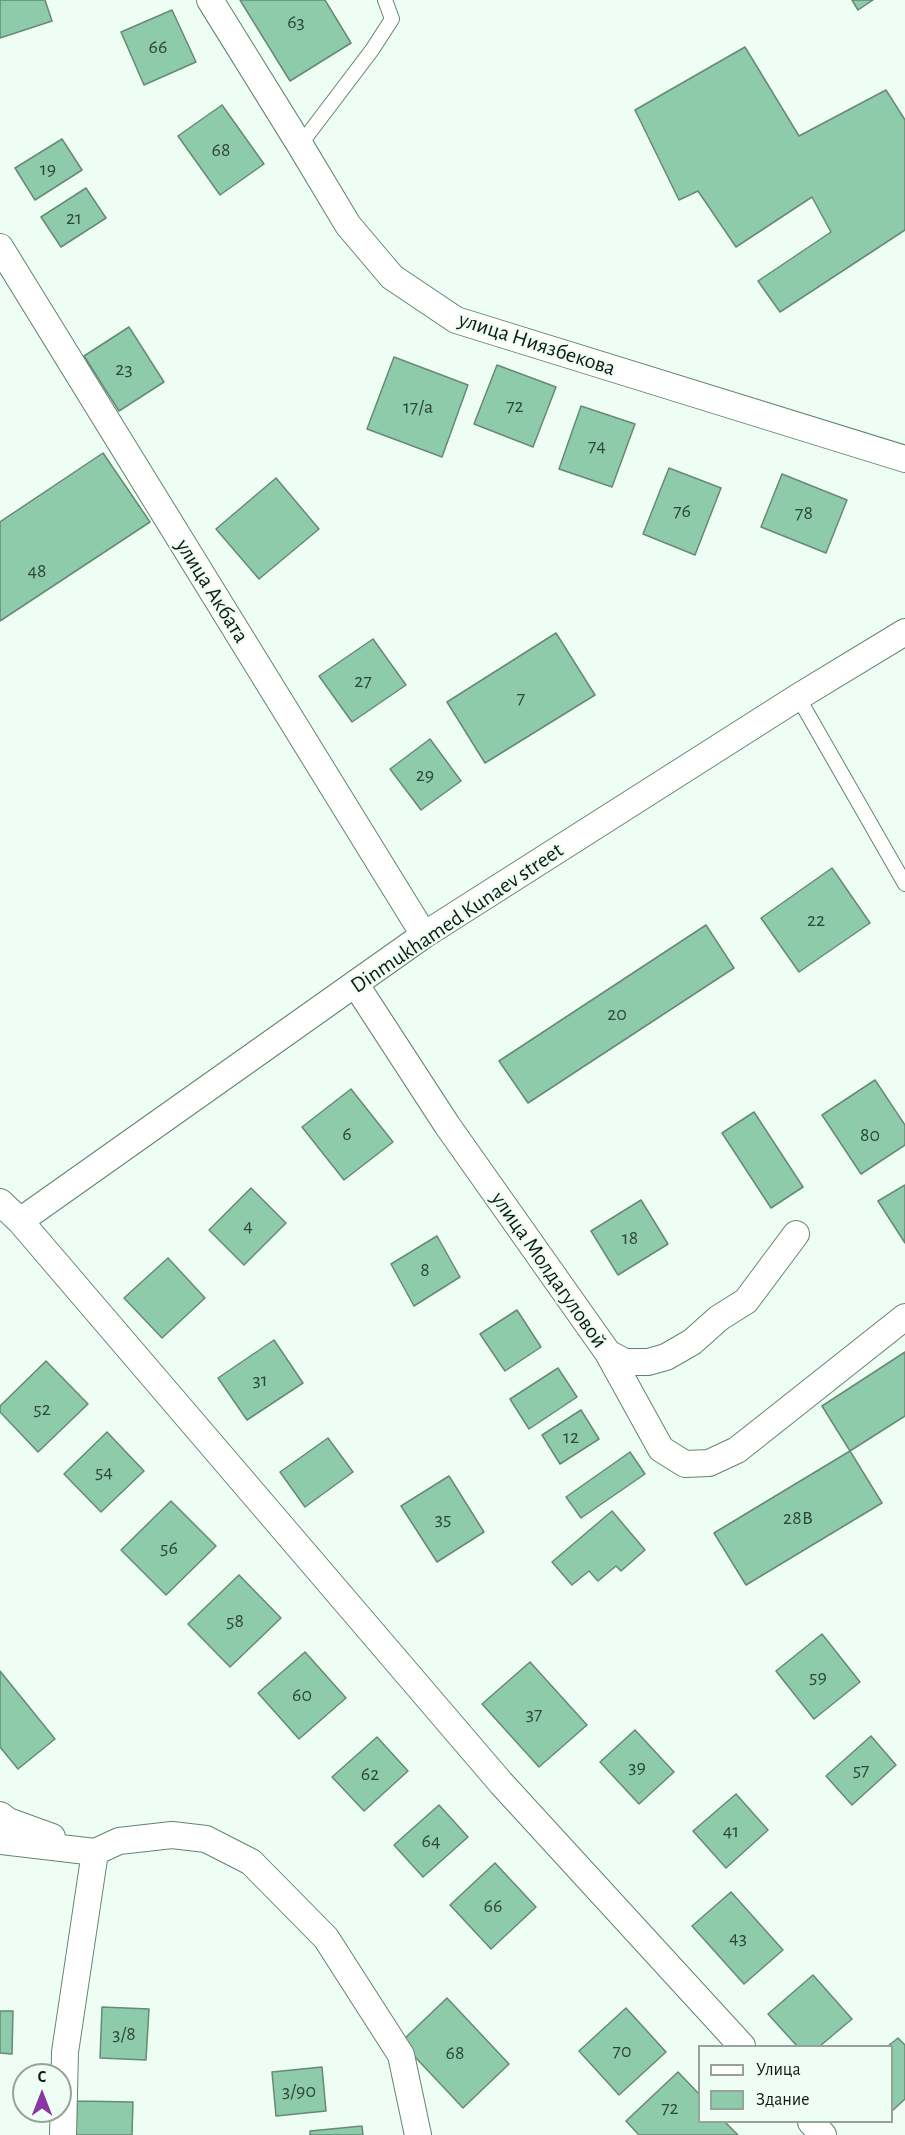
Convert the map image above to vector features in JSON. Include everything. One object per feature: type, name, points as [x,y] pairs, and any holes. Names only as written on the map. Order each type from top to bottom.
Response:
[{"type":"street","name":"улица Ниязбекова","points":[[210,0],[348,225],[392,277],[456,320],[905,459]]},
{"type":"street","name":"улица Акбата","points":[[0,249],[424,935]]},
{"type":"street","name":"Dinmukhamed Kunaev street","points":[[20,1221],[424,935],[798,697],[905,632]]},
{"type":"street","name":"улица Молдагуловой","points":[[356,985],[447,1125],[608,1353],[625,1362],[648,1362],[666,1357],[692,1342],[719,1318],[746,1301],[796,1234]]},
{"type":"street","points":[[0,1202],[20,1221],[501,1783],[741,2045]]},
{"type":"street","points":[[608,1353],[661,1449],[686,1464],[709,1463],[737,1450],[905,1317]]},
{"type":"street","points":[[0,1815],[8,1821],[95,1852]]},
{"type":"street","points":[[0,1841],[95,1852],[119,1841],[172,1835],[206,1839],[251,1862],[326,1938],[401,2055],[417,2135]]},
{"type":"street","points":[[63,2135],[65,2052],[95,1852]]},
{"type":"street","points":[[813,2123],[824,2135]]},
{"type":"lane","points":[[300,145],[372,50],[392,19],[385,0]]},
{"type":"lane","points":[[798,697],[905,884]]},
{"type":"building","points":[[0,0],[45,0],[52,21],[0,38]]},
{"type":"building","points":[[240,0],[325,0],[351,43],[290,81]]},
{"type":"building","points":[[852,0],[873,0],[858,10]]},
{"type":"building","points":[[172,10],[196,62],[144,85],[121,32]]},
{"type":"building","points":[[745,47],[799,136],[886,90],[905,120],[905,230],[780,312],[758,281],[831,232],[812,197],[736,247],[698,191],[679,200],[635,110]]},
{"type":"building","points":[[222,105],[264,164],[220,195],[178,136]]},
{"type":"building","points":[[62,139],[82,170],[35,200],[15,168]]},
{"type":"building","points":[[86,188],[106,218],[61,247],[41,217]]},
{"type":"building","points":[[129,327],[164,382],[119,411],[84,356]]},
{"type":"building","points":[[394,357],[468,385],[442,457],[367,429]]},
{"type":"building","points":[[497,365],[556,387],[533,447],[474,424]]},
{"type":"building","points":[[581,406],[635,424],[612,487],[559,469]]},
{"type":"building","points":[[103,453],[150,522],[0,621],[0,522]]},
{"type":"building","points":[[669,468],[721,488],[695,555],[643,534]]},
{"type":"building","points":[[782,474],[847,500],[826,553],[761,527]]},
{"type":"building","points":[[276,478],[319,529],[259,579],[216,529]]},
{"type":"building","points":[[556,633],[595,695],[485,763],[447,702]]},
{"type":"building","points":[[373,639],[406,685],[352,722],[319,676]]},
{"type":"building","points":[[430,739],[461,781],[421,810],[390,769]]},
{"type":"building","points":[[832,868],[870,923],[799,972],[761,918]]},
{"type":"building","points":[[706,925],[734,968],[528,1103],[499,1061]]},
{"type":"building","points":[[875,1080],[905,1125],[905,1145],[861,1174],[822,1115]]},
{"type":"building","points":[[351,1089],[393,1142],[344,1180],[302,1127]]},
{"type":"building","points":[[754,1112],[803,1187],[771,1208],[722,1133]]},
{"type":"building","points":[[905,1185],[905,1243],[878,1201]]},
{"type":"building","points":[[251,1188],[286,1223],[244,1265],[209,1230]]},
{"type":"building","points":[[641,1200],[668,1244],[618,1275],[591,1231]]},
{"type":"building","points":[[437,1236],[460,1277],[414,1306],[391,1264]]},
{"type":"building","points":[[168,1258],[205,1298],[162,1338],[124,1298]]},
{"type":"building","points":[[517,1310],[541,1347],[505,1371],[480,1334]]},
{"type":"building","points":[[274,1340],[303,1383],[247,1420],[218,1378]]},
{"type":"building","points":[[905,1352],[905,1416],[850,1451],[822,1406]]},
{"type":"building","points":[[46,1361],[88,1404],[38,1452],[0,1412],[0,1406]]},
{"type":"building","points":[[558,1368],[577,1397],[529,1429],[510,1399]]},
{"type":"building","points":[[581,1410],[599,1439],[560,1464],[542,1435]]},
{"type":"building","points":[[107,1432],[144,1471],[101,1512],[64,1474]]},
{"type":"building","points":[[328,1438],[353,1472],[305,1507],[280,1472]]},
{"type":"building","points":[[850,1451],[882,1503],[746,1585],[714,1533]]},
{"type":"building","points":[[630,1452],[645,1474],[581,1518],[566,1497]]},
{"type":"building","points":[[449,1476],[484,1532],[437,1562],[401,1506]]},
{"type":"building","points":[[171,1501],[216,1546],[166,1595],[121,1550]]},
{"type":"building","points":[[612,1511],[645,1550],[621,1571],[616,1566],[598,1581],[589,1571],[572,1585],[552,1562]]},
{"type":"building","points":[[239,1575],[281,1618],[230,1667],[188,1624]]},
{"type":"building","points":[[822,1634],[860,1682],[814,1719],[776,1671]]},
{"type":"building","points":[[305,1652],[346,1698],[299,1739],[258,1693]]},
{"type":"building","points":[[530,1662],[587,1725],[539,1767],[482,1704]]},
{"type":"building","points":[[0,1671],[55,1739],[18,1769],[0,1747]]},
{"type":"building","points":[[635,1730],[674,1772],[639,1804],[600,1762]]},
{"type":"building","points":[[871,1736],[896,1765],[852,1805],[826,1776]]},
{"type":"building","points":[[377,1737],[408,1771],[364,1811],[332,1777]]},
{"type":"building","points":[[736,1794],[768,1830],[726,1868],[693,1831]]},
{"type":"building","points":[[439,1805],[468,1837],[423,1877],[394,1845]]},
{"type":"building","points":[[495,1863],[536,1907],[491,1949],[450,1905]]},
{"type":"building","points":[[731,1892],[783,1950],[744,1984],[692,1926]]},
{"type":"building","points":[[813,1975],[852,2019],[821,2045],[796,2045],[768,2014]]},
{"type":"building","points":[[447,1998],[509,2064],[463,2108],[401,2042]]},
{"type":"building","points":[[102,2007],[149,2009],[146,2060],[100,2058]]},
{"type":"building","points":[[626,2008],[666,2052],[619,2095],[579,2051]]},
{"type":"building","points":[[0,2011],[13,2011],[12,2054],[0,2053]]},
{"type":"building","points":[[898,2038],[905,2045],[905,2099],[893,2110],[893,2045],[889,2045]]},
{"type":"building","points":[[322,2067],[326,2111],[276,2116],[272,2072]]},
{"type":"building","points":[[678,2072],[698,2093],[698,2123],[726,2123],[738,2135],[639,2135],[626,2121]]},
{"type":"building","points":[[77,2101],[133,2102],[132,2135],[76,2135]]},
{"type":"building","points":[[362,2126],[363,2135],[310,2135],[310,2131]]}]
